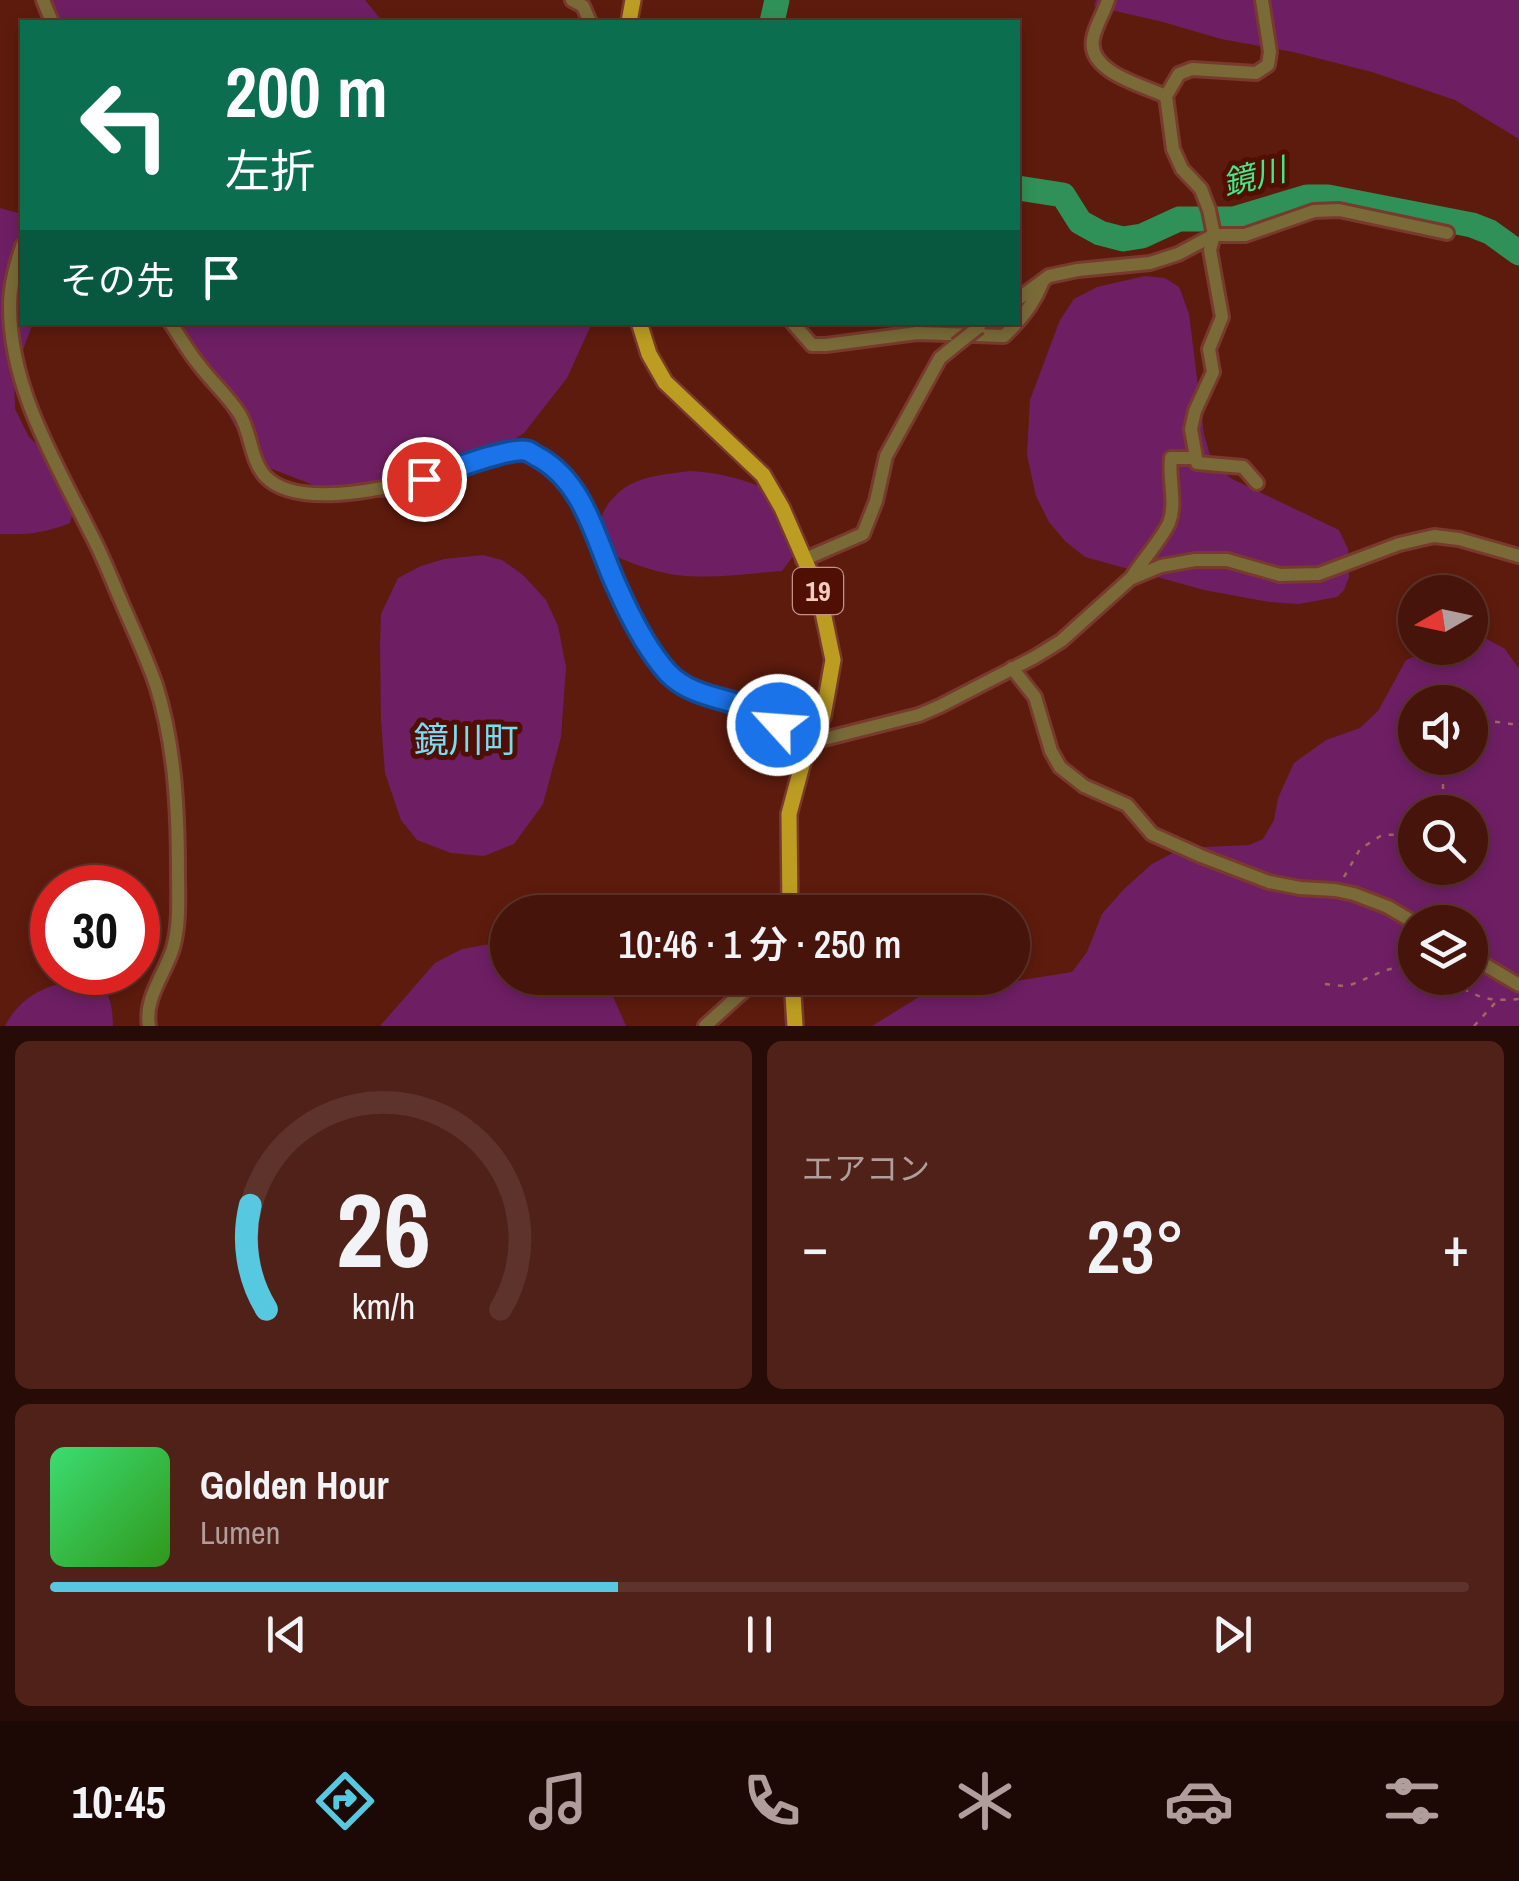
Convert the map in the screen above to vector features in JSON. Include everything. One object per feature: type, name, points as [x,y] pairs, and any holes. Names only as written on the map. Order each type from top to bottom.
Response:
[{"type":"main road","name":"19","points":[[640,325],[664,382],[764,475],[819,593],[833,660],[822,716],[808,743],[789,814],[790,895]]},
{"type":"main road","points":[[793,995],[794,1026]]},
{"type":"street","points":[[572,0],[583,6],[589,20]]},
{"type":"street","points":[[1108,0],[1092,41],[1096,60],[1106,70],[1166,96]]},
{"type":"street","points":[[1257,483],[1243,467],[1197,463],[1192,429],[1195,411],[1212,372],[1209,348],[1222,317],[1210,250],[1214,235],[1208,210],[1201,189],[1182,169],[1173,149],[1166,96],[1179,74],[1192,69],[1256,73],[1268,65],[1270,52],[1262,0]]},
{"type":"street","points":[[1020,297],[1049,276],[1150,262],[1178,254],[1214,235],[1245,236],[1314,211],[1338,210],[1447,233]]},
{"type":"street","points":[[20,253],[6,326],[20,374],[37,425],[92,536],[141,648],[164,713],[176,791],[178,912],[173,948],[151,1000],[148,1026]]},
{"type":"street","points":[[1020,321],[1043,280]]},
{"type":"street","points":[[172,325],[196,362],[240,415],[261,471],[275,485],[325,494],[365,490],[424,479],[524,450],[555,467],[577,496],[618,590],[652,652],[669,674],[706,695],[748,707],[808,743],[919,715],[1061,641],[1130,579],[1170,521],[1171,458],[1196,458]]},
{"type":"street","points":[[795,325],[812,345],[917,334],[1004,336],[1016,325]]},
{"type":"street","points":[[803,560],[863,534],[876,501],[886,456],[940,358],[981,325]]},
{"type":"street","points":[[1130,579],[1162,566],[1196,560],[1227,560],[1280,574],[1319,574],[1400,544],[1434,536],[1519,556]]},
{"type":"street","points":[[1012,668],[1035,698],[1060,767],[1084,786],[1127,806],[1152,834],[1269,882],[1354,894],[1398,913]]},
{"type":"street","points":[[1488,967],[1519,985]]},
{"type":"street","points":[[705,1026],[739,995]]},
{"type":"path","points":[[1488,720],[1519,725]]},
{"type":"path","points":[[1334,890],[1360,849],[1382,835],[1398,835]]},
{"type":"path","points":[[1326,984],[1347,986],[1398,967]]},
{"type":"path","points":[[1471,995],[1496,1002],[1519,999]]},
{"type":"path","points":[[1474,1026],[1496,1002]]},
{"type":"shaded area","points":[[36,0],[365,0],[381,20],[41,20]]},
{"type":"shaded area","points":[[1096,0],[1519,0],[1519,139],[1455,100],[1372,72],[1094,6]]},
{"type":"shaded area","points":[[0,208],[20,216],[20,325],[32,325],[14,374],[15,409],[29,437],[73,480],[76,502],[70,523],[27,534],[0,534]]},
{"type":"shaded area","points":[[1145,276],[1165,278],[1179,287],[1189,314],[1204,434],[1212,462],[1232,479],[1339,530],[1348,549],[1349,577],[1337,597],[1299,604],[1204,590],[1085,557],[1049,522],[1036,496],[1027,455],[1030,400],[1060,320],[1074,299],[1097,287]]},
{"type":"shaded area","points":[[178,325],[591,325],[567,378],[524,433],[459,476],[409,498],[347,498],[267,467],[245,444]]},
{"type":"shaded area","points":[[690,471],[739,479],[773,495],[786,514],[799,548],[782,571],[682,576],[620,558],[601,543],[599,528],[604,510],[615,496],[643,479]]},
{"type":"shaded area","points":[[483,555],[502,560],[523,575],[546,600],[558,626],[566,667],[561,737],[543,804],[514,844],[484,856],[451,853],[417,840],[401,820],[385,773],[380,644],[381,614],[398,578],[444,559]]},
{"type":"shaded area","points":[[1488,640],[1505,649],[1519,669],[1519,1026],[872,1026],[922,995],[1030,995],[1030,979],[1072,972],[1087,952],[1102,914],[1152,864],[1182,848],[1249,845],[1263,839],[1274,820],[1278,798],[1294,763],[1326,740],[1360,728],[1378,711],[1403,665],[1488,665]]},
{"type":"shaded area","points":[[490,944],[490,995],[612,995],[626,1026],[380,1026],[435,963],[462,949]]},
{"type":"shaded area","points":[[33,995],[108,995],[113,1026],[5,1026]]},
{"type":"waterway","name":"鏡川","points":[[772,20],[777,0]]},
{"type":"waterway","name":"鏡川","points":[[1020,188],[1063,195],[1080,222],[1123,239],[1142,236],[1179,219],[1234,219],[1307,197],[1328,197],[1472,225],[1490,232],[1519,253]]},
{"type":"district","name":"鏡川町","points":[[466,739]]},
{"type":"route","points":[[424,479],[524,450],[555,467],[584,509],[618,590],[652,652],[669,674],[683,685],[748,707],[778,725]]}]
